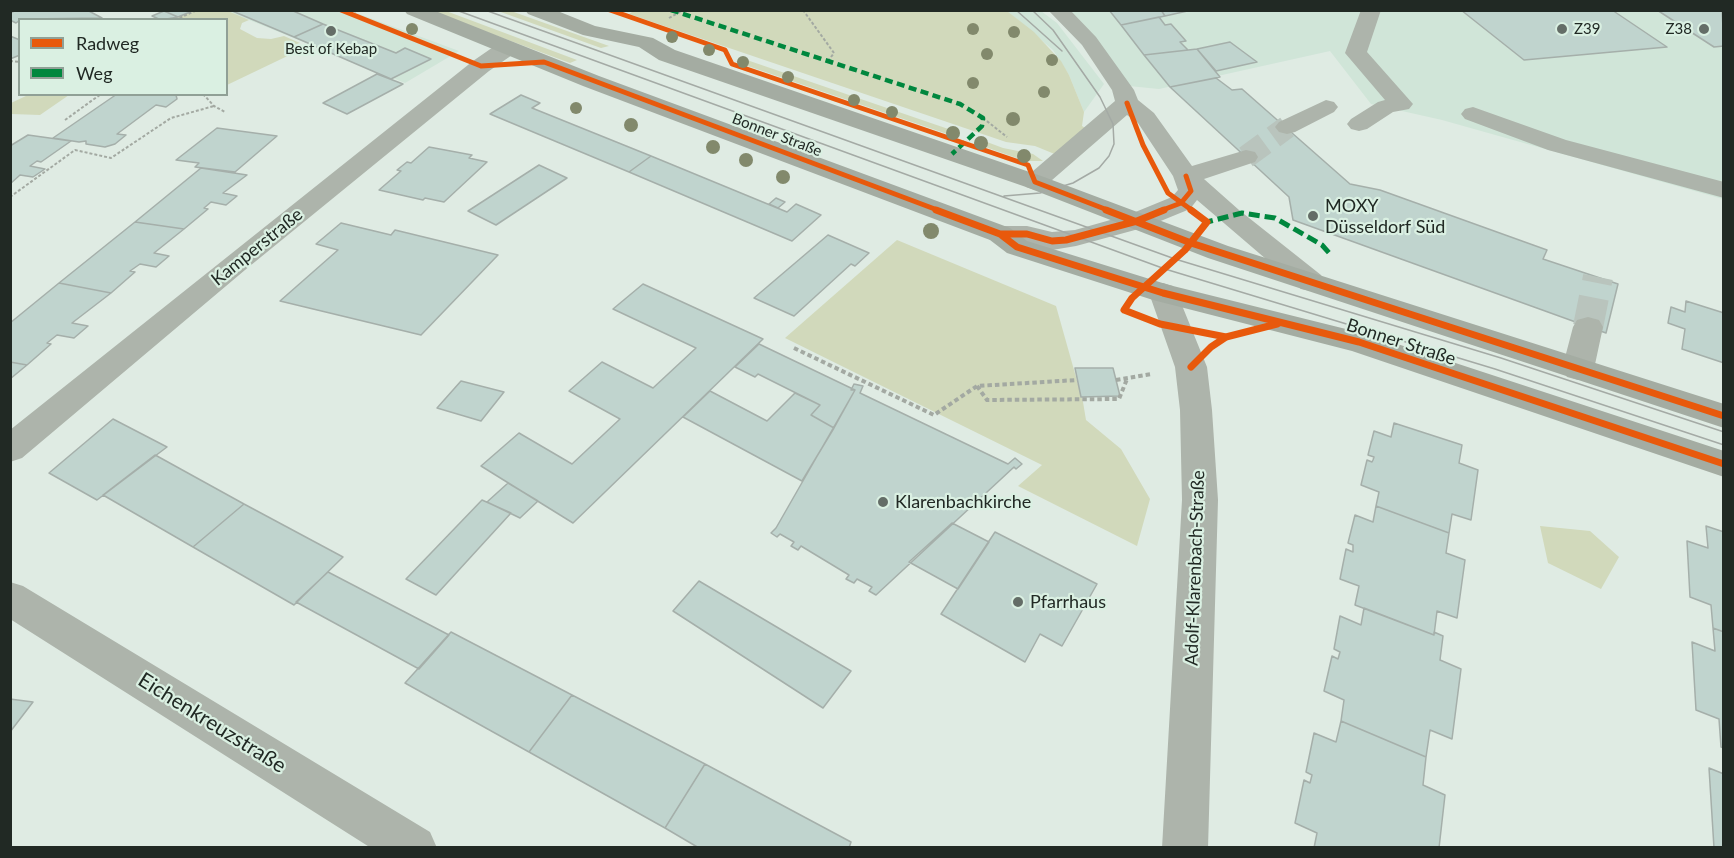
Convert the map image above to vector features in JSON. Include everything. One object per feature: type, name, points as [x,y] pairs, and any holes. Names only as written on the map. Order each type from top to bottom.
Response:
[{"type":"main road","name":"Bonner Straße","points":[[414,10],[507,48],[596,65],[1000,234],[1017,247],[1163,293],[1359,342],[1724,464]]},
{"type":"main road","name":"Bonner Straße","points":[[535,10],[590,31],[646,42],[667,55],[1035,182],[1191,243],[1724,416]]},
{"type":"main road","points":[[596,65],[632,49],[667,55]]},
{"type":"street","name":"Bonner Straße","points":[[1058,10],[1089,41],[1124,90],[1127,103],[1146,118],[1186,176],[1230,216],[1311,282]]},
{"type":"street","points":[[1359,124],[1386,107],[1401,104],[1356,52],[1371,10]]},
{"type":"street","name":"Kamperstraße","points":[[10,449],[235,264],[481,66],[507,48]]},
{"type":"street","points":[[1035,182],[1127,103]]},
{"type":"street","points":[[1287,127],[1326,107]]},
{"type":"street","points":[[1473,114],[1557,145],[1724,190]]},
{"type":"street","points":[[1186,176],[1246,157]]},
{"type":"street","name":"Bonner Straße","points":[[1000,234],[1027,234],[1052,241],[1066,240],[1137,221],[1181,203],[1191,191],[1186,176]]},
{"type":"street","name":"Adolf-Klarenbach-Straße","points":[[1163,293],[1191,367],[1196,410],[1199,477],[1185,848]]},
{"type":"street","points":[[1578,369],[1588,327]]},
{"type":"street","name":"Eichenkreuzstraße","points":[[10,598],[414,848]]},
{"type":"path","points":[[179,18],[197,10]]},
{"type":"path","points":[[350,14],[358,10]]},
{"type":"path","points":[[803,10],[834,53],[828,61]]},
{"type":"path","points":[[65,120],[98,96]]},
{"type":"path","points":[[205,96],[214,106],[225,112]]},
{"type":"path","points":[[10,197],[75,150],[111,158],[171,118],[214,106]]},
{"type":"path","points":[[982,118],[1009,138]]},
{"type":"path","points":[[794,348],[934,415],[977,386],[1077,380]]},
{"type":"path","points":[[977,386],[987,400],[1119,399],[1127,380]]},
{"type":"shaded area","points":[[635,10],[1007,11],[1034,32],[1061,61],[1084,112],[1082,126],[1087,129],[1057,155],[1035,146],[1006,142],[629,14]]},
{"type":"shaded area","points":[[195,11],[228,11],[249,20],[242,23],[240,29],[257,38],[271,39],[284,36],[300,43],[290,46],[300,50],[228,85],[228,18],[176,18]]},
{"type":"shaded area","points":[[227,11],[351,11],[459,51],[405,83]]},
{"type":"shaded area","points":[[430,11],[446,11],[577,60],[570,63]]},
{"type":"shaded area","points":[[498,11],[511,11],[609,46],[601,48]]},
{"type":"shaded area","points":[[1007,11],[1041,11],[1057,23],[1104,84],[1084,112],[1069,75],[1053,50]]},
{"type":"shaded area","points":[[1060,11],[1723,11],[1723,199],[1442,120],[1371,104],[1330,51],[1159,89],[1129,86]]},
{"type":"shaded area","points":[[741,58],[960,133],[956,137],[736,62]]},
{"type":"shaded area","points":[[26,96],[68,96],[40,115],[11,114],[11,103]]},
{"type":"shaded area","points":[[979,139],[1003,148],[1033,154],[1043,161],[1025,161],[974,143]]},
{"type":"shaded area","points":[[897,240],[1056,306],[1086,420],[1121,449],[1150,499],[1137,546],[1018,486],[1042,465],[785,338]]},
{"type":"shaded area","points":[[1540,526],[1590,531],[1619,557],[1601,589],[1548,563]]},
{"type":"building","points":[[17,10],[87,10],[102,18],[18,18],[16,23],[10,20],[10,13]]},
{"type":"building","points":[[185,10],[190,12],[178,17],[164,11]]},
{"type":"building","points":[[230,10],[291,10],[323,24],[294,37]]},
{"type":"building","points":[[1109,10],[1161,10],[1165,16],[1121,25]]},
{"type":"building","points":[[1161,10],[1192,10],[1165,16]]},
{"type":"building","name":"Z39","points":[[1461,10],[1612,10],[1667,47],[1524,60]]},
{"type":"building","name":"Z38","points":[[1657,10],[1722,10],[1724,46],[1714,47]]},
{"type":"building","points":[[164,11],[178,17],[156,18],[152,16]]},
{"type":"building","points":[[1159,17],[1165,25],[1171,24],[1186,41],[1180,42],[1188,50],[1144,55],[1121,25]]},
{"type":"building","points":[[323,24],[396,53],[405,48],[431,59],[391,79],[294,37]]},
{"type":"building","points":[[10,36],[18,39],[18,56],[10,59]]},
{"type":"building","points":[[1230,42],[1257,62],[1216,71],[1197,49]]},
{"type":"building","points":[[1197,49],[1220,77],[1170,87],[1144,55]]},
{"type":"building","points":[[377,74],[403,84],[347,114],[323,103]]},
{"type":"building","points":[[1216,78],[1232,90],[1242,89],[1350,184],[1380,190],[1547,250],[1543,259],[1618,284],[1606,333],[1293,220],[1289,197],[1170,87]]},
{"type":"building","points":[[521,95],[540,103],[532,108],[651,156],[629,172],[490,114]]},
{"type":"building","points":[[114,96],[176,96],[177,99],[166,107],[156,105],[117,134],[126,135],[115,144],[105,147],[86,144],[86,141],[53,138]]},
{"type":"building","points":[[217,128],[277,136],[235,172],[195,167],[199,163],[176,160]]},
{"type":"building","points":[[28,135],[71,141],[41,162],[37,161],[30,166],[45,169],[33,177],[20,175],[10,184],[10,146]]},
{"type":"building","points":[[429,147],[472,155],[469,158],[487,162],[444,202],[425,198],[423,200],[379,190],[401,171],[397,170],[407,162],[411,163]]},
{"type":"building","points":[[651,156],[787,212],[796,204],[821,215],[792,241],[629,172]]},
{"type":"building","points":[[539,165],[567,178],[496,225],[468,211]]},
{"type":"building","points":[[201,168],[247,175],[223,193],[237,196],[226,205],[211,202],[204,208],[208,209],[184,229],[135,222]]},
{"type":"building","points":[[776,198],[785,202],[778,208],[769,204]]},
{"type":"building","points":[[135,222],[184,229],[154,253],[169,256],[156,267],[140,264],[130,271],[135,272],[111,293],[59,283]]},
{"type":"building","points":[[341,223],[391,235],[395,230],[498,255],[421,335],[280,301],[338,250],[316,244]]},
{"type":"building","points":[[828,235],[869,253],[855,266],[851,264],[794,316],[754,298]]},
{"type":"building","points":[[59,283],[111,293],[72,323],[88,326],[74,338],[57,335],[47,343],[51,344],[27,365],[10,362],[10,323]]},
{"type":"building","points":[[643,284],[763,339],[573,523],[481,466],[519,433],[572,464],[620,419],[569,391],[602,362],[653,388],[696,348],[613,309]]},
{"type":"building","points":[[1686,301],[1724,313],[1724,363],[1682,349],[1685,329],[1668,323],[1671,307],[1685,312]]},
{"type":"building","points":[[759,344],[855,390],[834,428],[811,415],[820,405],[758,374],[755,377],[735,367]]},
{"type":"building","points":[[10,362],[27,365],[10,379]]},
{"type":"building","points":[[1075,368],[1113,368],[1120,396],[1081,397]]},
{"type":"building","points":[[461,381],[504,392],[481,421],[437,408]]},
{"type":"building","name":"Klarenbachkirche","points":[[854,384],[863,386],[860,393],[1008,464],[1015,458],[1022,464],[1016,469],[1014,467],[876,595],[869,591],[872,587],[857,579],[854,583],[846,579],[849,575],[801,546],[798,550],[791,546],[794,542],[780,534],[777,537],[771,533],[855,390],[851,390]]},
{"type":"building","points":[[710,391],[767,421],[795,393],[820,405],[811,415],[834,428],[802,481],[683,417]]},
{"type":"building","points":[[113,419],[167,447],[97,500],[49,473]]},
{"type":"building","points":[[1394,423],[1462,445],[1459,463],[1478,470],[1471,520],[1452,514],[1449,533],[1376,506],[1379,492],[1361,485],[1367,460],[1372,462],[1374,457],[1368,455],[1374,431],[1391,437]]},
{"type":"building","points":[[155,455],[244,504],[193,547],[103,495]]},
{"type":"building","points":[[508,483],[538,501],[520,518],[487,502]]},
{"type":"building","points":[[482,500],[511,513],[436,595],[406,579]]},
{"type":"building","points":[[244,504],[343,557],[294,605],[193,547]]},
{"type":"building","points":[[1376,506],[1449,533],[1446,553],[1465,560],[1457,618],[1437,611],[1434,635],[1355,605],[1359,586],[1340,579],[1346,549],[1353,552],[1353,545],[1348,543],[1355,515],[1373,522]]},
{"type":"building","points":[[952,523],[989,542],[958,589],[909,562]]},
{"type":"building","points":[[1706,526],[1724,532],[1724,632],[1713,628],[1711,605],[1690,597],[1687,541],[1708,548]]},
{"type":"building","name":"Pfarrhaus","points":[[995,532],[1097,584],[1062,646],[1040,634],[1025,662],[941,614]]},
{"type":"building","points":[[328,572],[449,635],[419,669],[296,602]]},
{"type":"building","points":[[699,581],[851,671],[823,708],[673,611]]},
{"type":"building","points":[[1364,608],[1434,635],[1434,632],[1443,636],[1440,660],[1461,669],[1452,739],[1430,730],[1426,757],[1341,721],[1344,700],[1324,691],[1332,656],[1338,659],[1340,652],[1334,649],[1340,616],[1361,625]]},
{"type":"building","points":[[1713,628],[1724,632],[1724,748],[1721,747],[1719,719],[1696,710],[1692,642],[1715,651]]},
{"type":"building","points":[[451,632],[572,695],[529,752],[405,683]]},
{"type":"building","points":[[572,695],[705,764],[665,828],[529,752]]},
{"type":"building","points":[[10,699],[33,702],[10,732]]},
{"type":"building","points":[[1341,721],[1426,757],[1423,785],[1445,795],[1439,848],[1314,848],[1317,833],[1295,823],[1304,780],[1310,783],[1312,775],[1306,772],[1314,733],[1336,742]]},
{"type":"building","points":[[705,764],[851,842],[849,848],[699,848],[665,828]]},
{"type":"building","points":[[1709,768],[1724,774],[1724,848],[1714,848]]},
{"type":"tunnel","points":[[1246,157],[1287,127]]},
{"type":"tunnel","points":[[1588,327],[1598,277]]},
{"type":"tram line","points":[[456,10],[1165,269],[1495,369],[1724,445]]},
{"type":"tram line","points":[[485,10],[1175,259],[1501,358],[1724,432]]},
{"type":"tram line","points":[[1016,10],[1062,51]]},
{"type":"tram line","points":[[1004,196],[1040,193],[1073,183],[1099,168],[1109,156],[1114,144],[1113,124],[1100,97],[1053,30],[1032,10]]},
{"type":"marked path","points":[[671,10],[960,104],[983,118],[982,126],[952,154]]},
{"type":"marked path","points":[[1204,226],[1207,222],[1242,213],[1275,218],[1322,245],[1330,254]]},
{"type":"cycle path","points":[[341,10],[481,66],[544,62],[1000,234],[1017,247],[1163,293],[1359,342],[1724,464]]},
{"type":"cycle path","points":[[610,10],[725,50],[732,64],[1028,165],[1035,182],[1191,243],[1724,416]]},
{"type":"cycle path","points":[[1127,103],[1143,145],[1168,193],[1207,222],[1185,250],[1132,298],[1124,310],[1160,324],[1226,337]]},
{"type":"cycle path","points":[[1000,234],[1027,234],[1052,241],[1066,240],[1137,221],[1181,203],[1191,191],[1186,176]]},
{"type":"cycle path","points":[[1191,367],[1211,347],[1226,337],[1277,324]]},
{"type":"place","name":"Z39","points":[[1562,29]]},
{"type":"place","name":"Z38","points":[[1704,29]]},
{"type":"place","name":"Best of Kebap","points":[[331,31]]},
{"type":"place","name":"MOXY Düsseldorf Süd","points":[[1313,216]]},
{"type":"place","name":"Klarenbachkirche","points":[[883,502]]},
{"type":"place","name":"Pfarrhaus","points":[[1018,602]]}]
